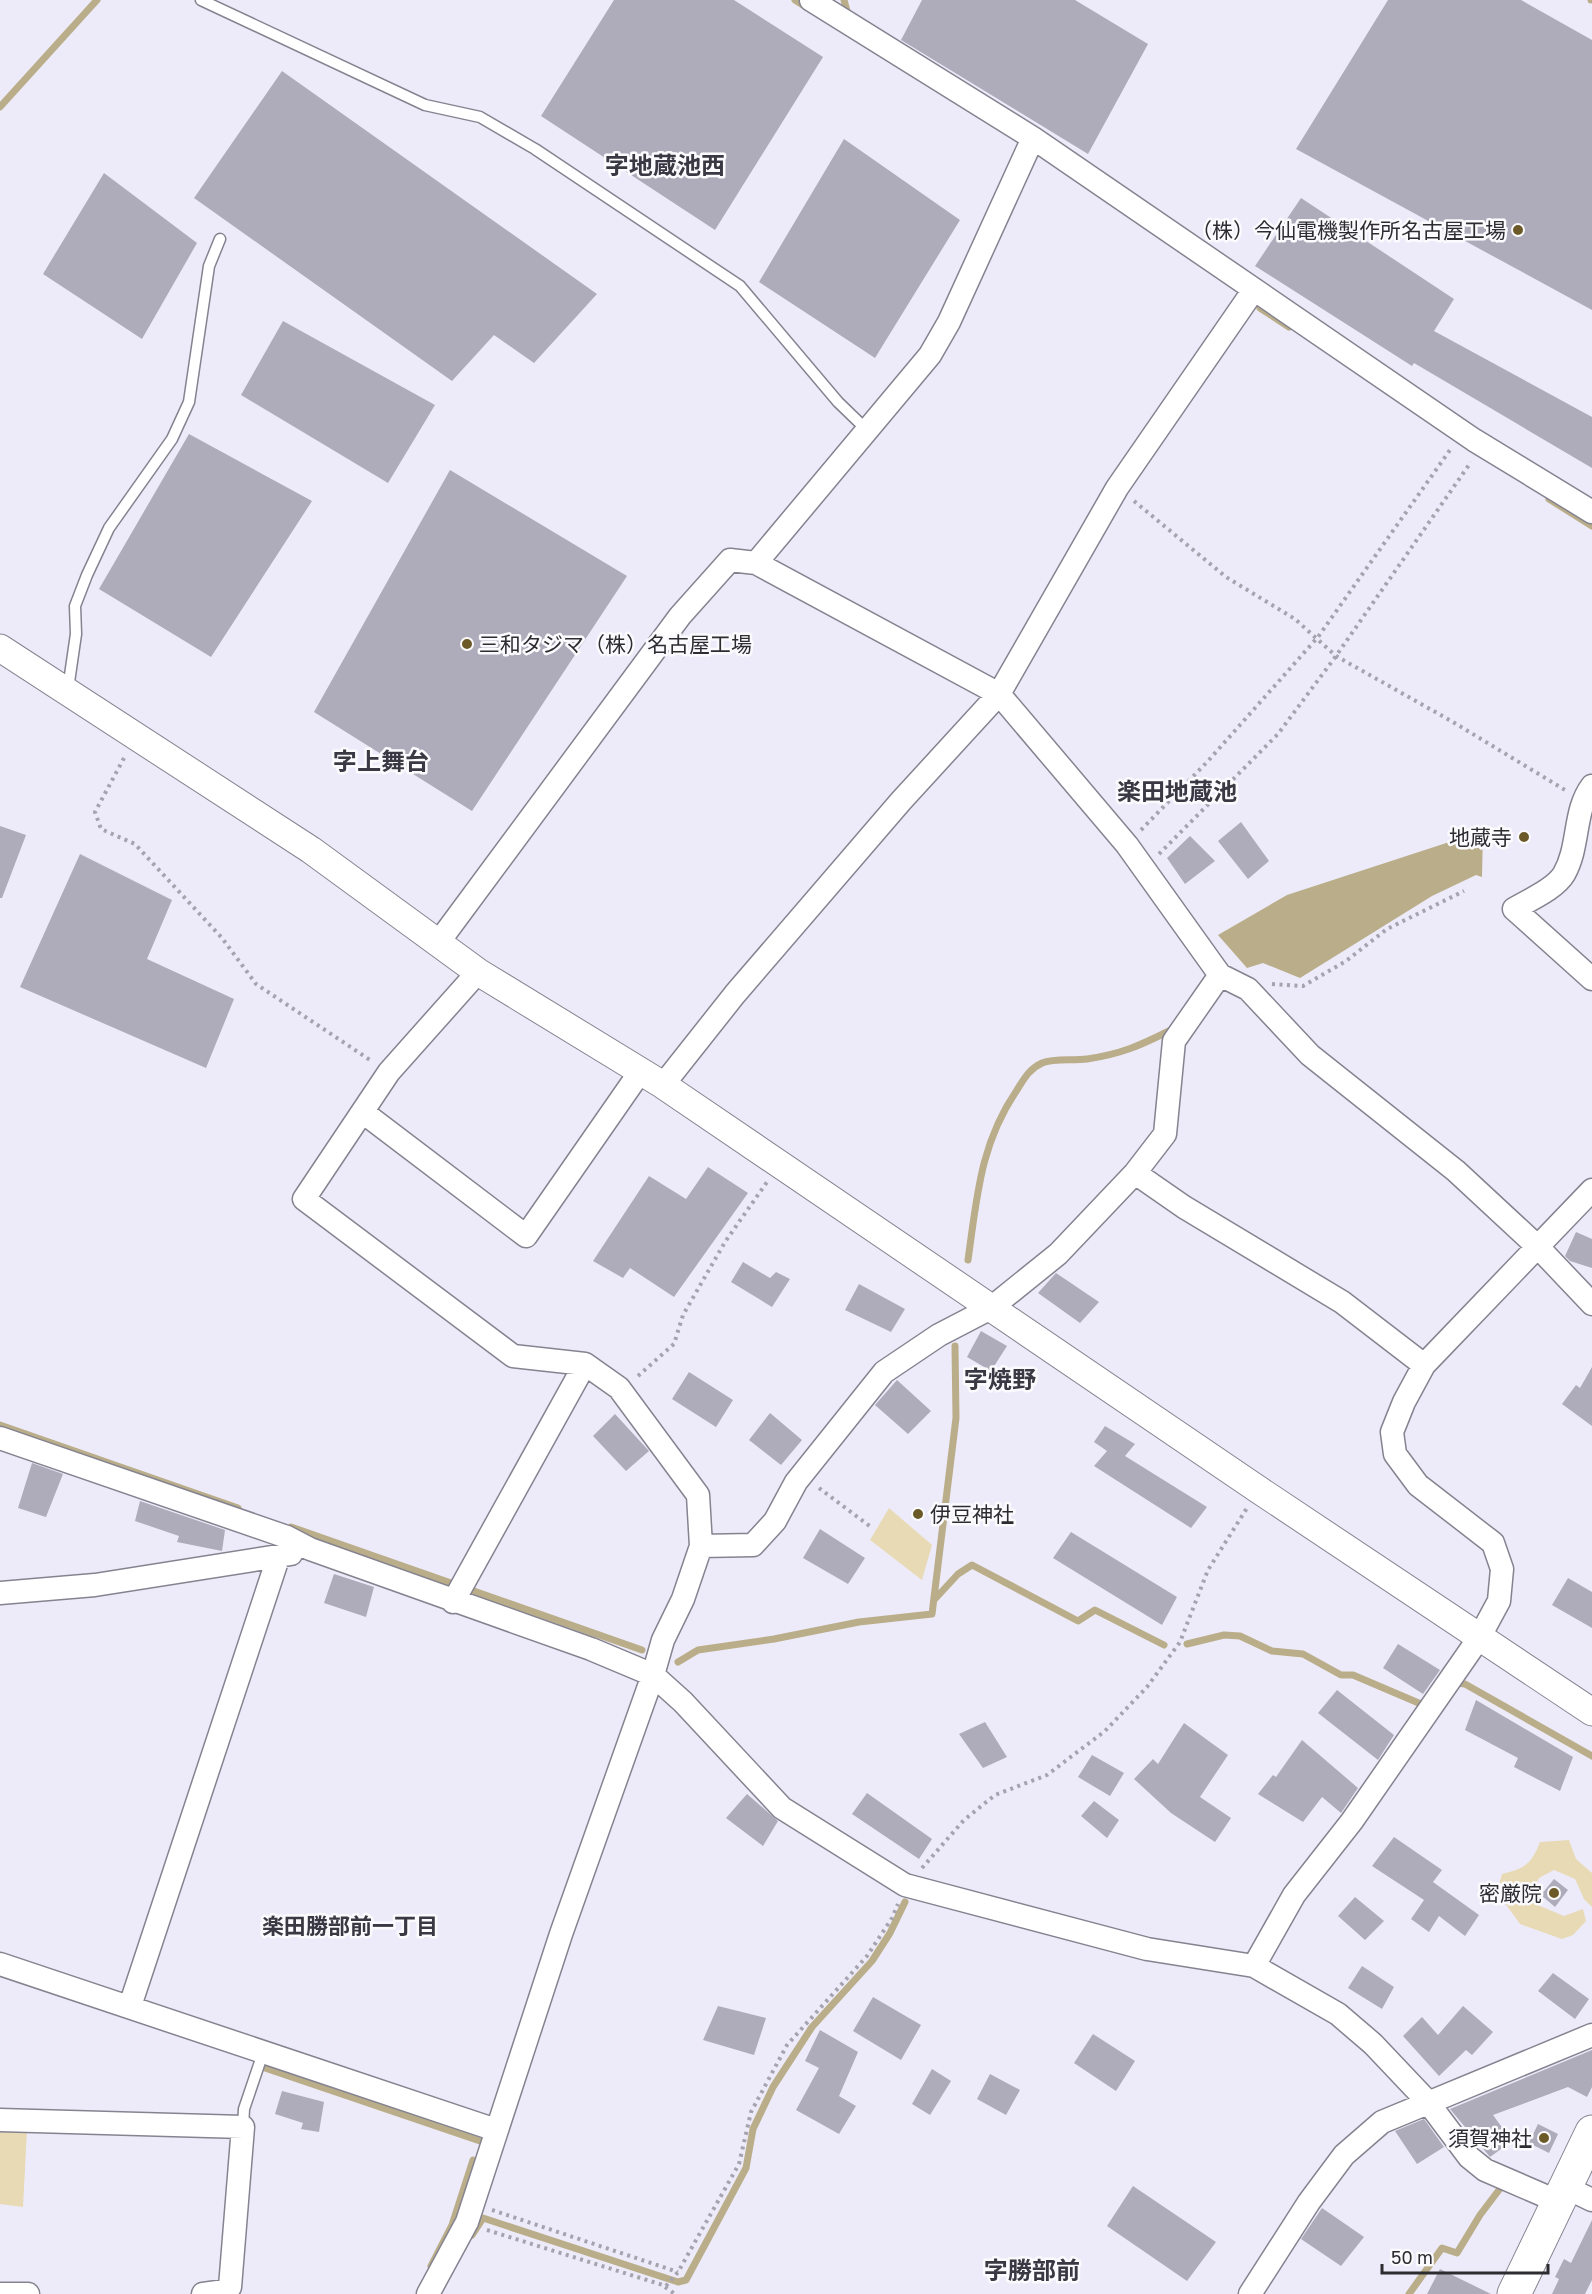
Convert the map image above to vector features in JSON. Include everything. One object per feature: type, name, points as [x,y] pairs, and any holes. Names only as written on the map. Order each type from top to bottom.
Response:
[{"type":"main road","points":[[1514,2294],[1572,2197],[1592,2132]]},
{"type":"street","points":[[811,0],[1033,138],[1253,291],[1474,440],[1592,513]]},
{"type":"street","points":[[756,563],[930,355],[949,322],[1033,138]]},
{"type":"street","points":[[364,1113],[526,1236],[652,1078],[750,976],[901,801],[999,694],[1117,488],[1253,291]]},
{"type":"street","points":[[438,943],[680,616],[730,560],[756,563],[999,694],[1127,845],[1220,975],[1248,989],[1310,1055],[1456,1171],[1538,1247],[1592,1304]]},
{"type":"street","points":[[0,648],[311,850],[478,972],[652,1078],[1259,1490],[1592,1712]]},
{"type":"street","points":[[1587,792],[1577,835],[1564,875],[1514,909],[1592,980]]},
{"type":"street","points":[[428,2294],[467,2222],[471,2203],[557,1945],[653,1675],[663,1640],[683,1599],[701,1546],[698,1495],[619,1388],[585,1364],[513,1356],[304,1199],[364,1113],[389,1072],[478,972]]},
{"type":"street","points":[[701,1546],[753,1545],[775,1521],[801,1475],[884,1372],[939,1335],[991,1308],[1058,1254],[1135,1173],[1165,1134],[1174,1041],[1220,975]]},
{"type":"street","points":[[1135,1173],[1184,1207],[1342,1302],[1424,1365]]},
{"type":"street","points":[[1254,1966],[1294,1895],[1352,1821],[1479,1638],[1499,1601],[1502,1569],[1493,1543],[1418,1485],[1395,1454],[1392,1432],[1424,1365],[1592,1190]]},
{"type":"street","points":[[453,1602],[585,1364]]},
{"type":"street","points":[[0,1438],[276,1534],[310,1549],[453,1602],[591,1649],[653,1675],[683,1702],[782,1808],[905,1886],[1147,1949],[1254,1966],[1338,2014],[1373,2044],[1427,2101],[1469,2157],[1485,2170],[1572,2197]]},
{"type":"street","points":[[0,1593],[95,1585],[278,1558],[310,1549]]},
{"type":"street","points":[[130,2006],[278,1558]]},
{"type":"street","points":[[0,1964],[496,2130]]},
{"type":"street","points":[[1250,2294],[1310,2202],[1344,2155],[1382,2122],[1427,2101],[1592,2035]]},
{"type":"street","points":[[0,2120],[243,2127],[230,2287],[225,2291],[203,2294]]},
{"type":"street","points":[[0,2294],[28,2294]]},
{"type":"lane","points":[[201,0],[425,105],[480,117],[535,149],[740,286],[838,402],[867,431]]},
{"type":"lane","points":[[68,692],[76,634],[75,606],[87,575],[109,528],[172,439],[189,402],[210,266],[220,238]]},
{"type":"lane","points":[[243,2127],[244,2109],[263,2053]]},
{"type":"path","points":[[1127,845],[1208,761],[1318,637],[1451,449],[1459,450]]},
{"type":"path","points":[[1144,870],[1278,734],[1336,656],[1473,460],[1467,451]]},
{"type":"path","points":[[1117,488],[1226,577],[1295,619],[1318,637],[1336,656],[1587,792]]},
{"type":"path","points":[[137,737],[95,812],[101,829],[135,844],[222,938],[256,984],[389,1072]]},
{"type":"path","points":[[1248,989],[1276,983],[1303,986],[1346,961],[1387,929],[1464,891]]},
{"type":"path","points":[[619,1388],[630,1383],[674,1344],[683,1315],[725,1242],[779,1164]]},
{"type":"path","points":[[801,1475],[871,1527]]},
{"type":"path","points":[[665,2286],[678,2272],[739,2164],[751,2112],[787,2045],[867,1956],[892,1918],[905,1886],[964,1820],[995,1795],[1047,1775],[1105,1731],[1147,1687],[1179,1642],[1208,1570],[1259,1490]]},
{"type":"path","points":[[471,2203],[678,2272]]},
{"type":"path","points":[[488,2230],[665,2286],[675,2294]]},
{"type":"shaded area","points":[[1483,831],[1482,877],[1476,875],[1432,896],[1300,978],[1263,963],[1247,968],[1218,935],[1287,895]]},
{"type":"shaded area","points":[[889,1508],[932,1545],[922,1580],[870,1540]]},
{"type":"shaded area","points":[[1569,1840],[1576,1859],[1592,1873],[1592,1907],[1584,1899],[1575,1879],[1554,1870],[1539,1878],[1531,1894],[1540,1906],[1564,1916],[1583,1909],[1586,1921],[1573,1935],[1562,1939],[1520,1924],[1497,1892],[1502,1874],[1517,1870],[1527,1864],[1540,1842]]},
{"type":"shaded area","points":[[0,2130],[27,2130],[23,2207],[0,2204]]},
{"type":"building","points":[[614,0],[734,0],[823,57],[715,230],[541,116]]},
{"type":"building","points":[[922,0],[1075,0],[1148,44],[1088,154],[901,40]]},
{"type":"building","name":"（株）今仙電機製作所名古屋工場","points":[[1388,0],[1521,0],[1592,40],[1592,310],[1296,149]]},
{"type":"building","points":[[282,71],[597,294],[534,363],[494,335],[452,381],[194,198]]},
{"type":"building","points":[[844,139],[960,220],[875,358],[759,282]]},
{"type":"building","points":[[104,173],[197,243],[142,339],[43,274]]},
{"type":"building","points":[[1301,198],[1454,299],[1434,331],[1592,417],[1592,468],[1414,363],[1412,366],[1255,266]]},
{"type":"building","points":[[283,321],[435,405],[388,483],[241,395]]},
{"type":"building","points":[[189,434],[312,501],[211,657],[99,589]]},
{"type":"building","name":"三和タジマ（株）名古屋工場","points":[[450,470],[627,576],[472,811],[314,712]]},
{"type":"building","points":[[1241,822],[1269,861],[1248,879],[1218,841]]},
{"type":"building","points":[[0,826],[26,835],[2,898],[0,898]]},
{"type":"building","points":[[1190,836],[1215,861],[1185,884],[1167,858]]},
{"type":"building","points":[[80,854],[172,900],[147,959],[234,999],[206,1068],[20,987]]},
{"type":"building","points":[[708,1167],[748,1193],[674,1297],[630,1268],[623,1278],[593,1261],[649,1176],[686,1199]]},
{"type":"building","points":[[1576,1232],[1592,1239],[1592,1268],[1570,1261],[1565,1256]]},
{"type":"building","points":[[743,1262],[770,1278],[776,1272],[790,1279],[772,1307],[731,1282]]},
{"type":"building","points":[[1056,1273],[1099,1302],[1080,1323],[1038,1293]]},
{"type":"building","points":[[859,1284],[905,1309],[891,1332],[845,1310]]},
{"type":"building","points":[[981,1331],[1007,1346],[991,1371],[967,1357]]},
{"type":"building","points":[[1592,1367],[1592,1426],[1562,1404],[1576,1385],[1580,1388]]},
{"type":"building","points":[[689,1372],[733,1400],[716,1427],[672,1399]]},
{"type":"building","points":[[897,1380],[931,1411],[908,1434],[875,1405]]},
{"type":"building","points":[[770,1413],[802,1440],[781,1465],[749,1440]]},
{"type":"building","points":[[615,1414],[649,1451],[626,1471],[593,1436]]},
{"type":"building","points":[[1105,1426],[1135,1444],[1125,1456],[1207,1507],[1191,1528],[1094,1466],[1107,1451],[1094,1442]]},
{"type":"building","points":[[32,1463],[63,1474],[46,1517],[18,1508]]},
{"type":"building","points":[[140,1501],[225,1530],[222,1551],[177,1542],[179,1536],[135,1521]]},
{"type":"building","points":[[820,1529],[865,1558],[848,1584],[803,1558]]},
{"type":"building","points":[[1071,1532],[1177,1597],[1162,1625],[1053,1558]]},
{"type":"building","points":[[334,1574],[374,1587],[366,1617],[324,1603]]},
{"type":"building","points":[[1568,1578],[1592,1592],[1592,1628],[1552,1605]]},
{"type":"building","points":[[1398,1644],[1440,1670],[1423,1694],[1383,1668]]},
{"type":"building","points":[[1337,1690],[1394,1735],[1378,1760],[1318,1713]]},
{"type":"building","points":[[1476,1700],[1573,1757],[1560,1791],[1514,1767],[1518,1758],[1465,1730]]},
{"type":"building","points":[[985,1722],[1007,1757],[983,1768],[959,1734]]},
{"type":"building","points":[[1184,1723],[1228,1755],[1200,1797],[1231,1818],[1215,1842],[1171,1813],[1134,1779],[1153,1759],[1158,1764]]},
{"type":"building","points":[[1302,1740],[1358,1788],[1341,1813],[1322,1797],[1303,1822],[1258,1794],[1273,1775],[1276,1777]]},
{"type":"building","points":[[1092,1755],[1124,1773],[1110,1796],[1078,1777]]},
{"type":"building","points":[[867,1793],[932,1839],[919,1859],[852,1814]]},
{"type":"building","points":[[747,1794],[778,1821],[763,1846],[726,1818]]},
{"type":"building","points":[[1094,1801],[1119,1820],[1107,1838],[1081,1816]]},
{"type":"building","points":[[1394,1837],[1442,1870],[1433,1882],[1479,1915],[1465,1936],[1439,1916],[1429,1932],[1411,1919],[1424,1900],[1372,1866]]},
{"type":"building","name":"密厳院","points":[[1554,1879],[1568,1890],[1555,1907],[1541,1895]]},
{"type":"building","points":[[1355,1897],[1384,1921],[1365,1940],[1338,1916]]},
{"type":"building","points":[[1362,1966],[1394,1987],[1382,2009],[1348,1988]]},
{"type":"building","points":[[1553,1973],[1589,1999],[1575,2019],[1538,1991]]},
{"type":"building","points":[[873,1997],[921,2025],[901,2060],[853,2031]]},
{"type":"building","points":[[718,2006],[766,2018],[754,2055],[703,2040]]},
{"type":"building","points":[[1463,2006],[1493,2032],[1472,2055],[1466,2050],[1439,2076],[1403,2036],[1422,2017],[1438,2035]]},
{"type":"building","points":[[820,2030],[858,2052],[839,2096],[856,2106],[839,2134],[796,2110],[819,2068],[805,2061]]},
{"type":"building","points":[[1093,2034],[1135,2061],[1116,2091],[1074,2063]]},
{"type":"building","points":[[1592,2050],[1592,2087],[1587,2097],[1568,2087],[1493,2115],[1512,2141],[1490,2157],[1450,2109]]},
{"type":"building","points":[[932,2069],[951,2081],[930,2115],[912,2104]]},
{"type":"building","points":[[990,2074],[1020,2090],[1006,2115],[977,2099]]},
{"type":"building","points":[[282,2091],[324,2102],[319,2132],[301,2129],[303,2123],[275,2114]]},
{"type":"building","points":[[1424,2119],[1444,2147],[1417,2164],[1395,2131]]},
{"type":"building","name":"須賀神社","points":[[1538,2124],[1558,2134],[1549,2153],[1529,2143]]},
{"type":"building","points":[[1133,2186],[1216,2242],[1187,2281],[1107,2226]]},
{"type":"building","points":[[1322,2208],[1364,2237],[1341,2266],[1301,2239]]},
{"type":"building","points":[[1592,2220],[1592,2280],[1585,2294],[1552,2294],[1559,2279],[1555,2277],[1564,2259],[1571,2263]]},
{"type":"building","points":[[1440,2269],[1491,2294],[1427,2294]]},
{"type":"waterway","points":[[0,107],[97,0]]},
{"type":"waterway","points":[[795,0],[806,7]]},
{"type":"waterway","points":[[844,0],[847,11]]},
{"type":"waterway","points":[[1260,308],[1289,327]]},
{"type":"waterway","points":[[1549,499],[1592,526]]},
{"type":"waterway","points":[[968,1260],[978,1193],[988,1151],[1005,1110],[1027,1075],[1037,1065],[1047,1061],[1087,1059],[1110,1055],[1169,1031]]},
{"type":"waterway","points":[[678,1662],[698,1650],[774,1639],[859,1622],[932,1614],[956,1418],[955,1346]]},
{"type":"waterway","points":[[0,1425],[238,1508]]},
{"type":"waterway","points":[[291,1527],[642,1650]]},
{"type":"waterway","points":[[934,1600],[958,1574],[972,1565],[1078,1621],[1095,1610],[1164,1645]]},
{"type":"waterway","points":[[1187,1644],[1224,1635],[1240,1636],[1272,1651],[1303,1654],[1341,1675],[1353,1675],[1421,1704]]},
{"type":"waterway","points":[[1454,1687],[1456,1683],[1465,1684],[1592,1756]]},
{"type":"waterway","points":[[472,2235],[483,2218],[678,2282],[686,2280],[746,2168],[753,2129],[773,2087],[812,2027],[872,1961],[890,1933],[905,1902]]},
{"type":"waterway","points":[[265,2068],[480,2141]]},
{"type":"waterway","points":[[431,2266],[452,2225],[473,2160]]},
{"type":"waterway","points":[[1409,2294],[1442,2248],[1457,2253],[1480,2215],[1502,2186]]},
{"type":"place","name":"（株）今仙電機製作所名古屋工場","points":[[1518,230]]},
{"type":"place","name":"三和タジマ（株）名古屋工場","points":[[467,644]]},
{"type":"place","name":"地蔵寺","points":[[1524,837]]},
{"type":"place","name":"伊豆神社","points":[[918,1514]]},
{"type":"place","name":"密厳院","points":[[1554,1893]]},
{"type":"place","name":"須賀神社","points":[[1544,2138]]},
{"type":"district","name":"字地蔵池西","points":[[665,164]]},
{"type":"district","name":"字上舞台","points":[[381,760]]},
{"type":"district","name":"楽田地蔵池","points":[[1177,790]]},
{"type":"district","name":"字焼野","points":[[1000,1378]]},
{"type":"district","name":"楽田勝部前一丁目","points":[[350,1925]]},
{"type":"district","name":"字勝部前","points":[[1032,2269]]}]
